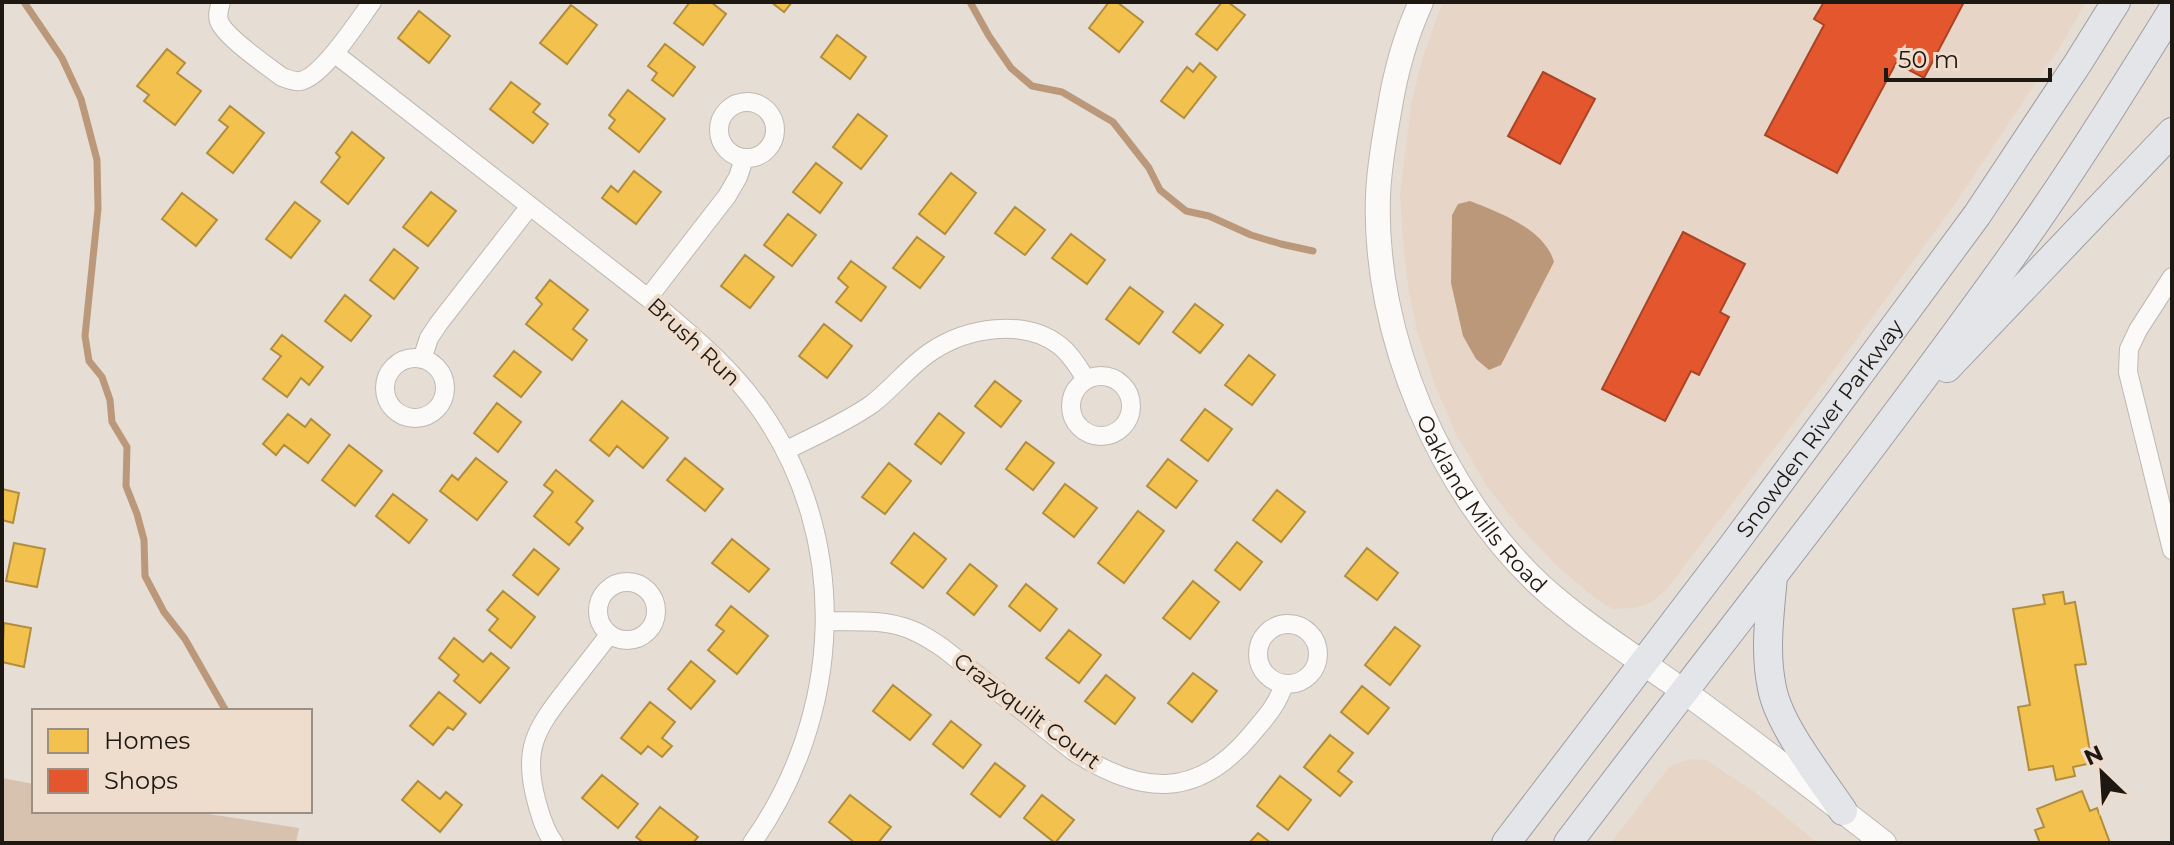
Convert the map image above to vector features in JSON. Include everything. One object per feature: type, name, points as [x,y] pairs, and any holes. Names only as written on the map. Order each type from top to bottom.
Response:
[{"type":"main road","name":"Snowden River Parkway","points":[[1506,843],[1734,544],[1977,215],[2116,2]]},
{"type":"main road","points":[[1568,843],[1887,428],[2018,247],[2121,94],[2172,11]]},
{"type":"main road","points":[[1887,428],[1975,341],[2172,132]]},
{"type":"main road","points":[[1773,576],[1768,642],[1772,691],[1794,737],[1843,811]]},
{"type":"street","points":[[221,2],[217,13],[219,23],[227,33],[282,77],[302,81],[315,75],[372,2]]},
{"type":"street","name":"Oakland Mills Road","points":[[1421,2],[1401,54],[1382,149],[1378,196],[1379,244],[1387,300],[1398,344],[1416,397],[1438,447],[1469,501],[1501,544],[1576,616],[1683,691],[1884,843]]},
{"type":"street","name":"Brush Run","points":[[334,53],[648,298],[719,359],[761,410],[785,451],[801,486],[819,548],[826,621],[823,663],[813,713],[794,770],[756,842]]},
{"type":"street","points":[[648,298],[727,196],[744,159]]},
{"type":"street","points":[[422,359],[429,338],[439,323],[530,206]]},
{"type":"street","points":[[2172,277],[2129,349],[2128,372],[2172,550]]},
{"type":"street","points":[[785,451],[870,406],[933,350],[982,330],[1007,329],[1047,337],[1062,347],[1086,379]]},
{"type":"street","name":"Crazyquilt Court","points":[[826,621],[902,626],[924,636],[1073,751],[1095,765],[1133,781],[1151,784],[1188,780],[1222,763],[1241,747],[1279,701],[1284,684]]},
{"type":"street","points":[[554,843],[546,832],[531,782],[534,740],[542,720],[609,635]]},
{"type":"shaded area","points":[[1444,2],[2086,2],[2060,47],[1957,201],[1831,374],[1666,590],[1652,602],[1635,608],[1613,609],[1596,599],[1555,564],[1488,488],[1457,436],[1436,388],[1418,334],[1409,293],[1400,194],[1411,105],[1422,60]]},
{"type":"shaded area","points":[[1470,201],[1507,216],[1531,231],[1549,250],[1554,262],[1501,365],[1489,370],[1476,359],[1463,336],[1451,283],[1452,215],[1458,204]]},
{"type":"shaded area","points":[[1690,759],[1706,760],[1755,792],[1818,843],[1611,843],[1669,767]]},
{"type":"shaded area","points":[[2,778],[32,784],[32,813],[202,813],[299,828],[296,843],[2,843]]},
{"type":"building: Homes","points":[[690,2],[711,2],[726,14],[703,45],[674,23]]},
{"type":"building: Homes","points":[[771,2],[792,2],[784,12]]},
{"type":"building: Homes","points":[[1109,2],[1117,2],[1143,22],[1119,52],[1089,28]]},
{"type":"building: Homes","points":[[1222,2],[1228,2],[1245,15],[1217,50],[1196,34]]},
{"type":"building: Homes","points":[[571,5],[597,25],[567,64],[540,43]]},
{"type":"building: Homes","points":[[419,11],[450,36],[429,63],[398,38]]},
{"type":"building: Homes","points":[[837,35],[866,57],[850,79],[821,57]]},
{"type":"building: Homes","points":[[665,44],[695,67],[673,96],[652,80],[657,73],[648,66]]},
{"type":"building: Homes","points":[[167,49],[185,63],[177,73],[201,91],[175,125],[144,101],[149,95],[137,86]]},
{"type":"building: Homes","points":[[1200,63],[1216,77],[1184,118],[1161,101],[1187,67],[1193,72]]},
{"type":"building: Homes","points":[[511,82],[540,104],[533,112],[548,124],[533,143],[490,109]]},
{"type":"building: Homes","points":[[628,90],[665,119],[639,152],[609,128],[615,120],[609,115]]},
{"type":"building: Homes","points":[[230,106],[264,133],[233,173],[207,153],[228,127],[219,120]]},
{"type":"building: Homes","points":[[858,114],[887,136],[861,169],[833,147]]},
{"type":"building: Homes","points":[[352,132],[384,158],[348,204],[321,182],[340,157],[336,153]]},
{"type":"building: Homes","points":[[816,163],[842,183],[820,213],[793,192]]},
{"type":"building: Homes","points":[[634,171],[661,192],[636,224],[602,198],[611,186],[618,192]]},
{"type":"building: Homes","points":[[951,173],[976,193],[945,234],[919,214]]},
{"type":"building: Homes","points":[[431,192],[456,211],[428,246],[403,227]]},
{"type":"building: Homes","points":[[182,193],[217,220],[196,246],[162,219]]},
{"type":"building: Homes","points":[[295,202],[320,221],[291,258],[266,239]]},
{"type":"building: Homes","points":[[1015,207],[1045,230],[1025,255],[995,233]]},
{"type":"building: Homes","points":[[788,214],[816,235],[792,266],[764,245]]},
{"type":"building: Homes","points":[[1071,234],[1105,260],[1087,284],[1052,258]]},
{"type":"building: Homes","points":[[917,237],[944,257],[920,288],[893,268]]},
{"type":"building: Homes","points":[[394,249],[418,268],[394,299],[370,280]]},
{"type":"building: Homes","points":[[745,255],[774,277],[750,308],[721,286]]},
{"type":"building: Homes","points":[[851,261],[886,287],[861,321],[836,302],[848,287],[838,278]]},
{"type":"building: Homes","points":[[550,280],[588,310],[573,329],[587,340],[572,360],[526,324],[542,304],[536,298]]},
{"type":"building: Homes","points":[[1130,287],[1163,312],[1139,344],[1106,319]]},
{"type":"building: Homes","points":[[345,295],[371,316],[351,341],[325,321]]},
{"type":"building: Homes","points":[[1195,304],[1223,325],[1200,353],[1173,332]]},
{"type":"building: Homes","points":[[824,324],[852,346],[827,378],[799,356]]},
{"type":"building: Homes","points":[[282,335],[323,367],[309,385],[301,378],[287,397],[263,379],[281,356],[271,349]]},
{"type":"building: Homes","points":[[514,351],[541,372],[521,397],[494,376]]},
{"type":"building: Homes","points":[[1249,355],[1275,375],[1252,405],[1225,385]]},
{"type":"building: Homes","points":[[995,381],[1021,401],[1001,427],[975,406]]},
{"type":"building: Homes","points":[[622,401],[668,438],[643,468],[617,446],[609,456],[590,440]]},
{"type":"building: Homes","points":[[497,403],[521,422],[498,452],[474,433]]},
{"type":"building: Homes","points":[[1205,409],[1232,429],[1208,461],[1181,440]]},
{"type":"building: Homes","points":[[939,413],[964,433],[941,464],[915,444]]},
{"type":"building: Homes","points":[[288,414],[305,427],[311,419],[330,435],[308,463],[284,445],[276,455],[263,444]]},
{"type":"building: Homes","points":[[1026,442],[1054,463],[1033,490],[1006,469]]},
{"type":"building: Homes","points":[[349,445],[382,471],[355,506],[322,480]]},
{"type":"building: Homes","points":[[476,458],[507,482],[477,520],[440,491],[452,475],[458,480]]},
{"type":"building: Homes","points":[[685,458],[723,489],[705,511],[667,480]]},
{"type":"building: Homes","points":[[1168,459],[1197,481],[1176,508],[1147,486]]},
{"type":"building: Homes","points":[[889,463],[911,481],[885,514],[862,497]]},
{"type":"building: Homes","points":[[556,470],[593,501],[576,522],[583,528],[569,545],[534,516],[553,492],[544,485]]},
{"type":"building: Homes","points":[[1065,484],[1097,508],[1074,537],[1043,513]]},
{"type":"building: Homes","points":[[2,489],[19,493],[13,523],[2,520]]},
{"type":"building: Homes","points":[[1277,490],[1305,512],[1281,542],[1253,520]]},
{"type":"building: Homes","points":[[393,494],[427,520],[409,543],[376,516]]},
{"type":"building: Homes","points":[[1138,511],[1164,531],[1124,583],[1098,563]]},
{"type":"building: Homes","points":[[914,533],[946,559],[923,588],[891,563]]},
{"type":"building: Homes","points":[[732,539],[769,569],[749,592],[712,563]]},
{"type":"building: Homes","points":[[1237,542],[1262,562],[1240,590],[1215,570]]},
{"type":"building: Homes","points":[[14,543],[45,549],[37,587],[6,581]]},
{"type":"building: Homes","points":[[1367,548],[1398,573],[1377,600],[1345,576]]},
{"type":"building: Homes","points":[[534,549],[559,569],[538,595],[513,575]]},
{"type":"building: Homes","points":[[970,564],[997,586],[974,615],[947,593]]},
{"type":"building: Homes","points":[[1193,581],[1219,602],[1190,639],[1163,618]]},
{"type":"building: Homes","points":[[1026,584],[1057,609],[1040,631],[1009,606]]},
{"type":"building: Homes","points":[[503,591],[535,617],[511,648],[489,630],[498,619],[487,610]]},
{"type":"building: Homes","points":[[2063,592],[2065,604],[2075,602],[2086,664],[2075,665],[2092,763],[2073,767],[2075,776],[2056,780],[2053,766],[2029,770],[2018,707],[2030,705],[2013,609],[2045,604],[2043,595]]},
{"type":"building: Homes","points":[[731,606],[768,636],[737,674],[708,650],[724,631],[716,625]]},
{"type":"building: Homes","points":[[4,623],[31,628],[24,667],[2,662]]},
{"type":"building: Homes","points":[[1395,627],[1420,646],[1390,685],[1365,665]]},
{"type":"building: Homes","points":[[1069,630],[1101,655],[1079,683],[1046,658]]},
{"type":"building: Homes","points":[[454,638],[483,662],[491,653],[509,668],[480,703],[454,681],[459,675],[439,658]]},
{"type":"building: Homes","points":[[691,661],[715,681],[691,709],[668,689]]},
{"type":"building: Homes","points":[[1193,673],[1217,691],[1192,722],[1168,703]]},
{"type":"building: Homes","points":[[1106,675],[1135,698],[1115,724],[1085,701]]},
{"type":"building: Homes","points":[[893,685],[931,715],[910,740],[873,711]]},
{"type":"building: Homes","points":[[1362,686],[1389,708],[1368,734],[1341,712]]},
{"type":"building: Homes","points":[[439,692],[466,714],[453,730],[448,727],[433,745],[410,726]]},
{"type":"building: Homes","points":[[650,702],[675,722],[662,738],[672,746],[662,757],[648,746],[641,754],[621,738]]},
{"type":"building: Homes","points":[[951,721],[981,745],[963,768],[933,744]]},
{"type":"building: Homes","points":[[1330,735],[1353,753],[1338,771],[1352,782],[1340,796],[1304,767]]},
{"type":"building: Homes","points":[[995,763],[1025,786],[1000,817],[971,794]]},
{"type":"building: Homes","points":[[602,775],[638,804],[618,828],[582,798]]},
{"type":"building: Homes","points":[[1280,776],[1311,800],[1288,830],[1257,806]]},
{"type":"building: Homes","points":[[418,781],[440,799],[446,792],[462,805],[440,832],[402,800]]},
{"type":"building: Homes","points":[[2082,791],[2090,811],[2097,808],[2110,843],[2040,843],[2035,830],[2044,827],[2037,809]]},
{"type":"building: Homes","points":[[850,795],[891,827],[878,843],[855,843],[829,822]]},
{"type":"building: Homes","points":[[1042,795],[1074,820],[1055,843],[1024,818]]},
{"type":"building: Homes","points":[[660,807],[698,837],[693,843],[644,843],[636,837]]},
{"type":"building: Homes","points":[[1258,833],[1271,843],[1249,843]]},
{"type":"building: Shops","points":[[1824,2],[1964,2],[1924,78],[1896,63],[1837,173],[1765,135],[1824,25],[1814,19]]},
{"type":"building: Shops","points":[[1543,72],[1595,99],[1560,164],[1508,136]]},
{"type":"building: Shops","points":[[1683,232],[1745,264],[1720,312],[1729,317],[1699,375],[1691,371],[1665,421],[1602,389]]},
{"type":"waterway","points":[[24,2],[62,58],[81,99],[97,160],[98,209],[85,336],[89,361],[102,377],[110,400],[112,422],[127,447],[126,486],[144,540],[145,576],[225,709]]},
{"type":"waterway","points":[[970,2],[1011,68],[1032,86],[1062,92],[1113,122],[1149,168],[1160,190],[1186,211],[1209,216],[1251,235],[1313,251]]}]
